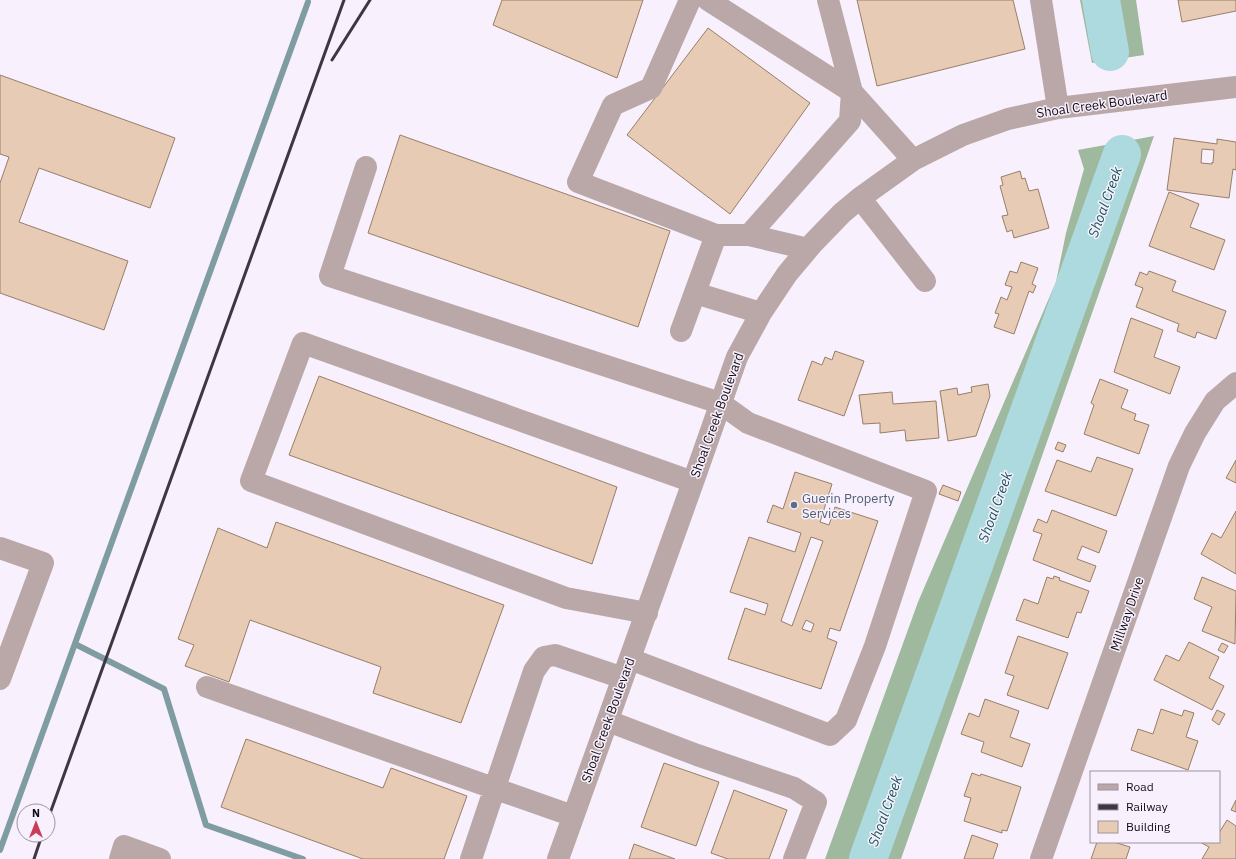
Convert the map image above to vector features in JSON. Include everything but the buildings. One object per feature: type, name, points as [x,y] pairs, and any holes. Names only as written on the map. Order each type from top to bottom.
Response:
[{"type":"street","points":[[690,0],[651,88],[613,106],[578,182],[716,235],[748,235],[808,249]]},
{"type":"street","points":[[708,0],[852,92],[914,160]]},
{"type":"street","points":[[748,235],[850,121],[852,92],[828,0]]},
{"type":"street","points":[[1041,0],[1058,108]]},
{"type":"street","name":"Shoal Creek Boulevard","points":[[558,859],[694,482],[737,357],[761,313],[787,274],[808,249],[842,213],[860,198],[914,160],[963,135],[1008,119],[1058,108],[1236,87]]},
{"type":"street","points":[[366,167],[330,276],[720,403],[748,423],[926,491],[875,646],[846,720],[830,735],[627,668],[555,655],[544,657],[534,671],[471,859]]},
{"type":"street","points":[[860,198],[925,281]]},
{"type":"street","points":[[681,331],[716,235]]},
{"type":"street","points":[[695,292],[761,313]]},
{"type":"street","points":[[646,613],[566,598],[251,481],[303,344],[694,482]]},
{"type":"street","name":"Millway Drive","points":[[1041,859],[1179,466],[1195,432],[1215,401],[1236,383]]},
{"type":"street","points":[[0,548],[43,563],[0,679]]},
{"type":"street","points":[[207,687],[573,816]]},
{"type":"street","points":[[608,721],[690,752],[794,788],[816,802],[794,859]]},
{"type":"street","points":[[120,859],[124,846],[160,859]]},
{"type":"green space","points":[[1080,0],[1136,0],[1144,55],[1092,63]]},
{"type":"green space","points":[[1154,136],[901,859],[825,859],[918,602],[1056,282],[1066,233],[1084,169],[1078,150]]},
{"type":"waterway","name":"Shoal Creek","points":[[1101,0],[1110,52]]},
{"type":"waterway","points":[[0,850],[308,2]]},
{"type":"waterway","name":"Shoal Creek","points":[[868,859],[1122,154]]},
{"type":"waterway","points":[[75,644],[164,689],[206,825],[303,859]]},
{"type":"railway","points":[[54,803],[344,0]]},
{"type":"railway","points":[[332,60],[370,0]]},
{"type":"railway","points":[[34,859],[39,843]]},
{"type":"place","name":"Guerin Property Services","points":[[794,505]]}]
